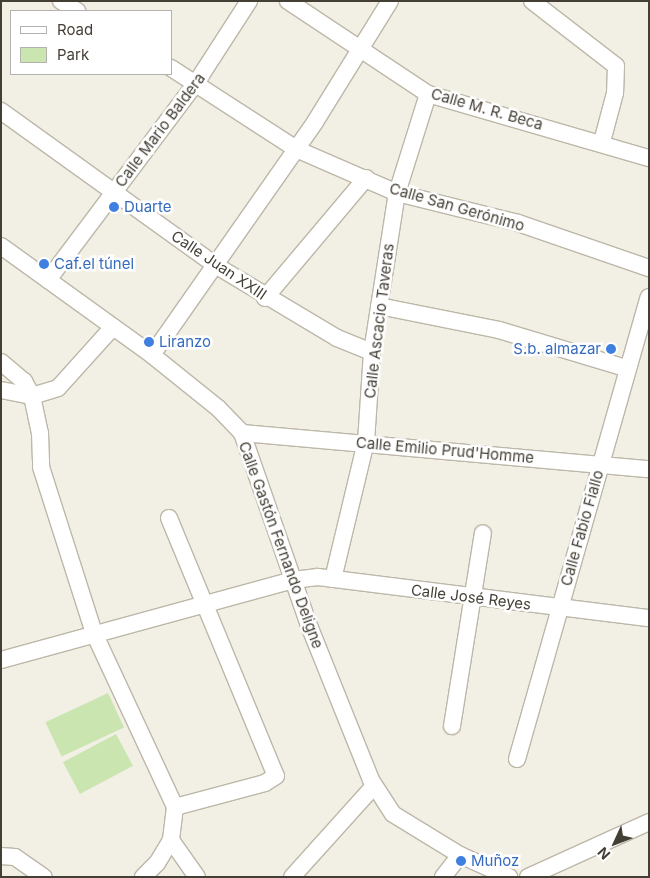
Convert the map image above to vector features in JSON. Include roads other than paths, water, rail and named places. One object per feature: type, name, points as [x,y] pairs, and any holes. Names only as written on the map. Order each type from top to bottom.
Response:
[{"type":"street","points":[[61,1],[75,10]]},
{"type":"street","name":"Calle Mario Baldera","points":[[48,280],[196,83],[249,1]]},
{"type":"street","name":"Calle M. R. Beca","points":[[288,1],[362,47],[428,94],[602,142],[649,158]]},
{"type":"street","points":[[152,355],[296,149],[390,1]]},
{"type":"street","points":[[532,1],[616,66],[616,94],[602,142]]},
{"type":"street","name":"Calle San Gerónimo","points":[[172,69],[296,149],[397,193],[518,223],[649,268]]},
{"type":"street","name":"Calle Ascacio Taveras","points":[[333,579],[366,442],[372,352],[397,193],[428,94]]},
{"type":"street","name":"Calle Juan XXIII","points":[[1,111],[214,265],[265,298],[337,338],[372,352]]},
{"type":"street","points":[[265,298],[366,178]]},
{"type":"street","name":"Calle Gastón Fernando Deligne","points":[[1,246],[152,355],[218,408],[242,433],[293,580],[374,786],[393,814],[460,855],[509,877]]},
{"type":"street","name":"Calle Fabio Fiallo","points":[[517,759],[558,608],[601,464],[626,368],[649,297]]},
{"type":"street","points":[[379,306],[499,330],[626,368]]},
{"type":"street","points":[[1,390],[32,396],[58,388],[113,327]]},
{"type":"street","points":[[1,362],[24,382],[32,396],[40,434],[41,467],[94,633],[175,807],[171,840],[157,863],[143,877]]},
{"type":"street","name":"Calle Emilio Prud'Homme","points":[[242,433],[366,442],[649,469]]},
{"type":"street","points":[[168,518],[276,776],[265,783],[175,807]]},
{"type":"street","points":[[452,726],[483,533]]},
{"type":"street","name":"Calle José Reyes","points":[[1,660],[293,580],[333,579],[474,598],[649,618]]},
{"type":"street","points":[[292,877],[374,786]]},
{"type":"street","points":[[528,877],[649,822]]},
{"type":"street","points":[[171,840],[197,877]]},
{"type":"street","points":[[443,877],[460,855]]},
{"type":"street","points":[[1,856],[15,857],[44,877]]},
{"type":"place","name":"Duarte","points":[[114,207]]},
{"type":"place","name":"Caf.el túnel","points":[[44,264]]},
{"type":"place","name":"Liranzo","points":[[149,342]]},
{"type":"place","name":"S.b. almazar","points":[[611,349]]},
{"type":"place","name":"Muñoz","points":[[461,861]]}]
